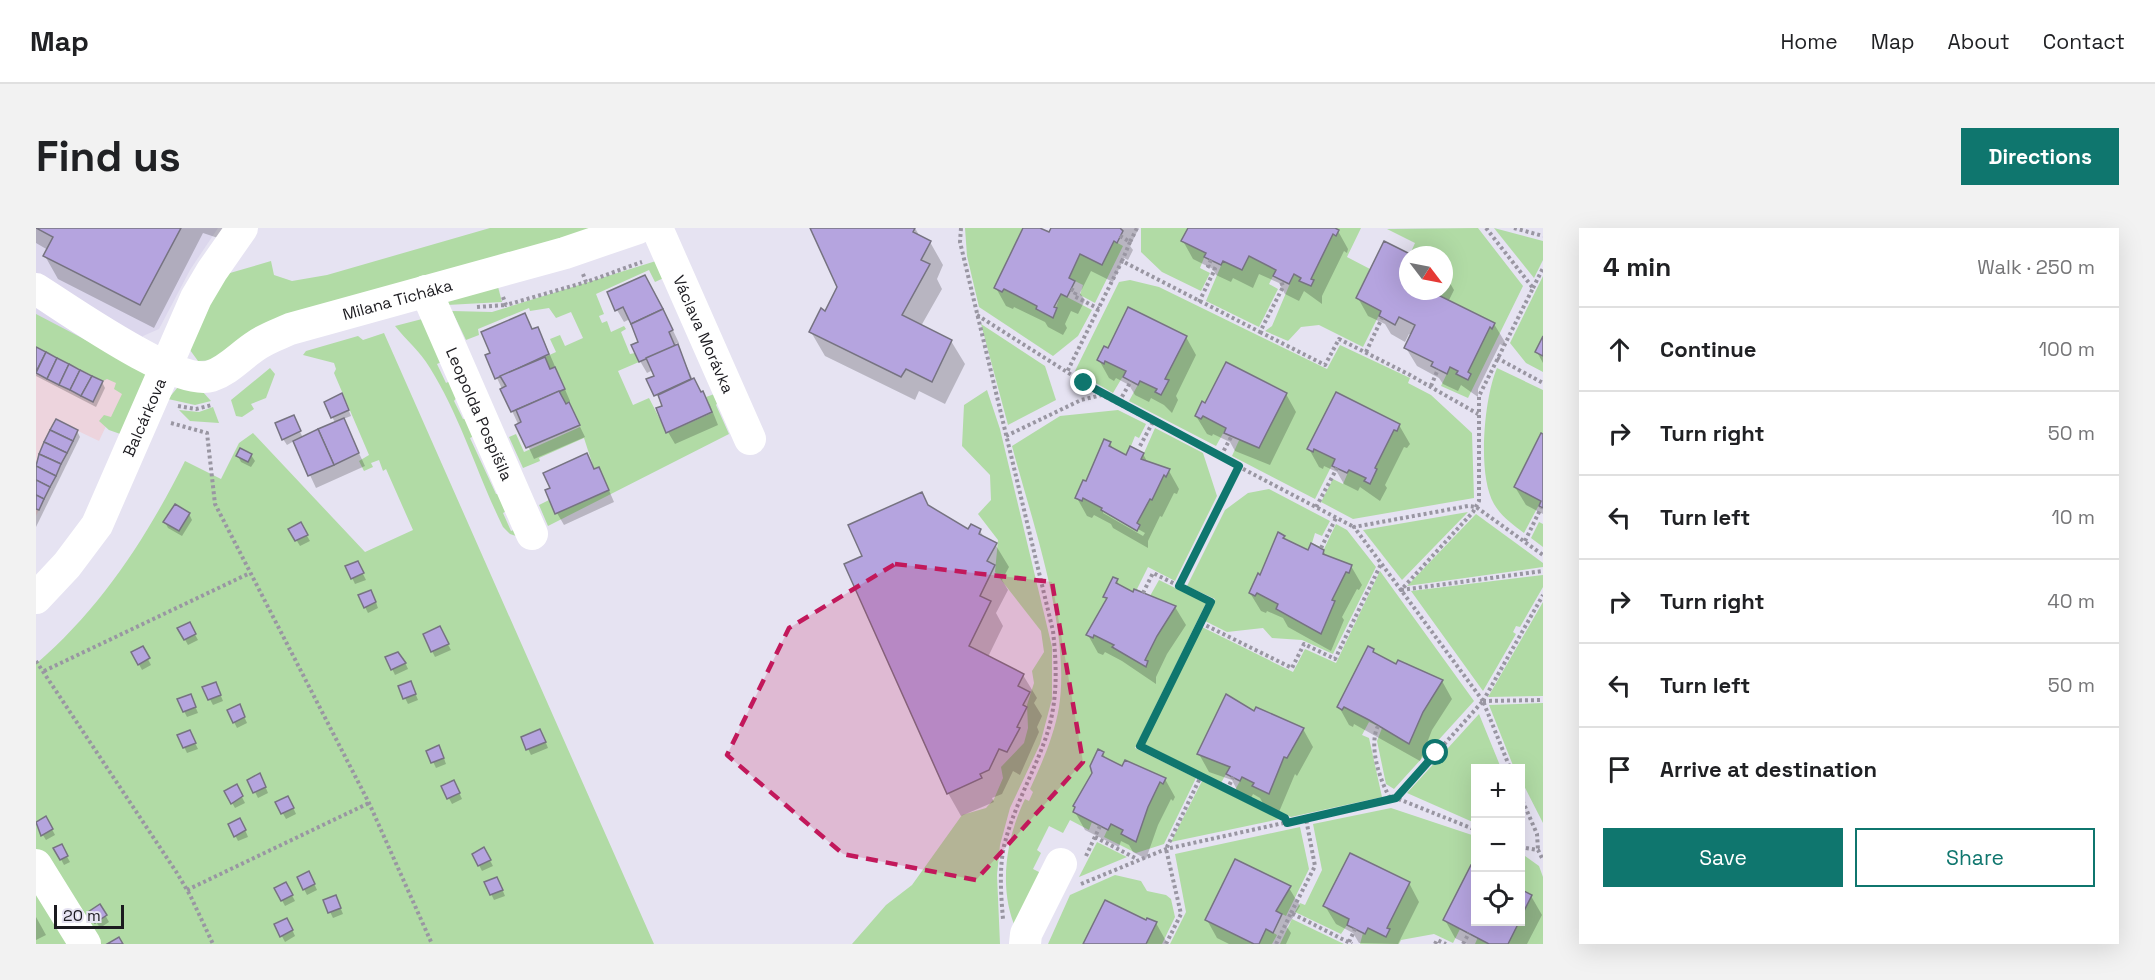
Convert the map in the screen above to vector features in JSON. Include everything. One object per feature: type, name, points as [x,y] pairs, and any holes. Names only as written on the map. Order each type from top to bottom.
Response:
[{"type":"street","name":"Balcárkova","points":[[36,598],[67,565],[97,525],[165,366],[212,271],[242,228]]},
{"type":"street","name":"Milana Ticháka","points":[[36,289],[136,352],[193,376],[210,376],[230,366],[257,345],[290,329],[565,253],[638,228]]},
{"type":"street","name":"Václava Morávka","points":[[657,228],[750,439]]},
{"type":"street","name":"Leopolda Pospíšila","points":[[426,291],[532,534]]},
{"type":"street","points":[[36,865],[85,944]]},
{"type":"street","points":[[1014,934],[1026,934],[1067,874]]},
{"type":"path","points":[[961,228],[960,242],[1053,631],[1057,679],[1046,738],[1013,815],[1004,848],[1001,881],[1014,934]]},
{"type":"path","points":[[1067,372],[1137,228]]},
{"type":"path","points":[[1486,228],[1533,288]]},
{"type":"path","points":[[1514,228],[1543,236]]},
{"type":"path","points":[[1120,236],[1130,242]]},
{"type":"path","points":[[1199,302],[1215,269],[1208,266],[1211,260]]},
{"type":"path","points":[[502,294],[506,305],[586,282],[645,261]]},
{"type":"path","points":[[1122,261],[1325,365],[1338,339],[1431,386],[1478,414]]},
{"type":"path","points":[[1401,590],[1479,501],[1479,396],[1543,268]]},
{"type":"path","points":[[582,270],[586,282]]},
{"type":"path","points":[[1260,332],[1283,287],[1281,280]]},
{"type":"path","points":[[1071,289],[1076,292],[1074,296],[1099,309]]},
{"type":"path","points":[[977,315],[1102,395],[1154,420],[1353,527],[1483,702],[1508,764]]},
{"type":"path","points":[[1366,352],[1382,318]]},
{"type":"path","points":[[1497,358],[1543,383]]},
{"type":"path","points":[[1431,386],[1438,369]]},
{"type":"path","points":[[1119,402],[1131,381]]},
{"type":"path","points":[[1006,436],[1081,400],[1102,395]]},
{"type":"path","points":[[174,404],[196,409],[212,404]]},
{"type":"path","points":[[1140,446],[1154,420]]},
{"type":"path","points":[[188,428],[207,433],[215,504],[369,803],[432,944]]},
{"type":"path","points":[[1221,456],[1231,437]]},
{"type":"path","points":[[1179,586],[1239,466]]},
{"type":"path","points":[[1316,507],[1337,468]]},
{"type":"path","points":[[1353,527],[1468,506],[1476,507],[1543,555]]},
{"type":"path","points":[[1525,541],[1541,508]]},
{"type":"path","points":[[1321,548],[1336,518]]},
{"type":"path","points":[[1201,623],[1292,668],[1304,644],[1335,659],[1381,564]]},
{"type":"path","points":[[1401,590],[1543,571]]},
{"type":"path","points":[[44,671],[250,573]]},
{"type":"path","points":[[1143,593],[1153,573],[1211,602],[1140,746],[1285,818],[1287,823]]},
{"type":"path","points":[[1067,874],[1077,886],[1166,849],[1396,798],[1483,702],[1543,595]]},
{"type":"path","points":[[36,661],[187,890],[213,944]]},
{"type":"path","points":[[1483,702],[1543,700]]},
{"type":"path","points":[[1377,726],[1372,737],[1383,787],[1390,800]]},
{"type":"path","points":[[1166,944],[1181,914],[1166,849],[1201,776]]},
{"type":"path","points":[[1227,790],[1233,777]]},
{"type":"path","points":[[1396,798],[1471,828]]},
{"type":"path","points":[[187,890],[369,803]]},
{"type":"path","points":[[1525,805],[1537,834],[1538,850],[1543,860]]},
{"type":"path","points":[[1276,944],[1315,866],[1306,819]]},
{"type":"path","points":[[1095,837],[1138,859]]},
{"type":"path","points":[[1538,850],[1543,842]]},
{"type":"path","points":[[1525,848],[1538,850]]},
{"type":"path","points":[[1291,913],[1350,943],[1355,929]]},
{"type":"path","points":[[1277,923],[1285,926]]},
{"type":"path","points":[[1463,944],[1469,933]]},
{"type":"path","points":[[1435,944],[1437,940],[1446,944]]},
{"type":"highlighted area","points":[[895,564],[1052,582],[1083,762],[976,880],[843,854],[727,755],[789,628]]},
{"type":"shaded area","points":[[36,228],[218,228],[190,270],[159,329],[143,336],[136,352],[36,329]]},
{"type":"shaded area","points":[[36,329],[141,380],[107,424],[99,441],[78,431],[36,516]]},
{"type":"green space","points":[[490,228],[607,228],[219,360],[198,361],[190,350],[223,275],[271,261],[274,275],[292,281],[327,275]]},
{"type":"green space","points":[[965,228],[1023,228],[994,288],[1002,292],[1004,289],[1037,306],[1036,309],[1052,318],[1061,294],[1092,310],[1078,336],[1053,356],[979,307],[967,256]]},
{"type":"green space","points":[[1141,228],[1188,228],[1181,241],[1206,253],[1200,268],[1210,273],[1201,291],[1162,272],[1141,252]]},
{"type":"green space","points":[[1335,228],[1361,228],[1347,257],[1370,269],[1356,298],[1381,311],[1363,347],[1319,325],[1301,327],[1288,341],[1265,331],[1272,326],[1294,274],[1301,278],[1300,281],[1311,286],[1314,280],[1311,279],[1333,234],[1336,236],[1339,230]]},
{"type":"green space","points":[[1478,228],[1523,286],[1468,398],[1441,386],[1450,367],[1458,371],[1456,374],[1468,372],[1490,327],[1492,328],[1495,323],[1448,300],[1453,300],[1453,246],[1414,246],[1415,243],[1387,229]]},
{"type":"green space","points":[[1494,228],[1543,241],[1543,260],[1534,278]]},
{"type":"green space","points":[[1114,241],[1123,246],[1095,303],[1080,295],[1083,285],[1069,278],[1080,254],[1102,265]]},
{"type":"green space","points":[[1249,256],[1276,270],[1269,284],[1278,289],[1259,327],[1206,301],[1223,261],[1242,270]]},
{"type":"green space","points":[[656,261],[668,276],[655,282],[649,270],[596,294],[604,314],[599,316],[602,323],[607,321],[611,332],[624,326],[626,329],[621,332],[630,354],[635,353],[639,362],[618,371],[633,405],[649,398],[667,433],[712,413],[706,397],[720,392],[721,397],[716,405],[729,434],[548,526],[539,505],[549,500],[555,513],[594,469],[584,438],[539,458],[540,461],[523,468],[509,437],[516,434],[524,452],[580,427],[569,402],[566,404],[559,391],[565,388],[555,367],[550,369],[545,357],[556,352],[550,339],[560,335],[565,346],[583,338],[571,312],[556,318],[549,308],[530,311],[529,308],[478,329],[479,335],[466,340],[452,311],[492,312]]},
{"type":"green space","points":[[1543,276],[1543,336],[1535,352],[1543,356],[1543,372],[1526,363],[1510,343]]},
{"type":"green space","points":[[1130,280],[1159,287],[1327,369],[1340,345],[1410,378],[1408,383],[1431,395],[1472,433],[1474,498],[1353,519],[1321,502],[1333,479],[1343,484],[1349,470],[1366,478],[1364,481],[1370,484],[1377,469],[1375,468],[1394,430],[1397,431],[1400,425],[1336,392],[1307,449],[1312,452],[1314,449],[1335,459],[1315,499],[1232,456],[1240,438],[1259,448],[1286,392],[1226,362],[1205,403],[1202,401],[1195,416],[1201,419],[1203,416],[1226,428],[1216,446],[1129,401],[1140,381],[1157,389],[1155,392],[1161,395],[1168,381],[1165,379],[1187,336],[1128,307],[1108,348],[1104,346],[1104,364],[1105,361],[1126,371],[1113,393],[1075,371],[1119,282]]},
{"type":"green space","points":[[497,283],[502,302],[447,305],[448,299]]},
{"type":"green space","points":[[36,314],[143,370],[146,375],[123,435],[109,430],[99,421],[104,415],[111,417],[122,394],[114,389],[116,383],[107,379],[103,381],[36,347]]},
{"type":"green space","points":[[426,318],[446,360],[437,364],[446,383],[454,379],[460,393],[454,401],[463,419],[471,418],[478,434],[470,438],[496,494],[504,494],[511,508],[503,513],[511,531],[519,528],[519,537],[510,534],[503,527],[451,406],[430,368],[395,326]]},
{"type":"green space","points":[[981,324],[1045,366],[1056,400],[1008,425]]},
{"type":"green space","points":[[384,333],[654,944],[95,944],[36,849],[36,664],[81,619],[121,570],[155,517],[185,461],[221,479],[239,443],[253,433],[365,552],[413,530],[386,469],[383,471],[379,460],[371,463],[373,467],[364,471],[359,461],[369,455],[334,373],[336,369],[334,363],[303,355],[306,351],[358,336],[363,340]]},
{"type":"green space","points":[[270,368],[275,374],[266,398],[251,404],[254,409],[242,417],[236,416],[231,400]]},
{"type":"green space","points":[[1497,368],[1543,390],[1543,434],[1541,433],[1514,487],[1541,501],[1524,533],[1494,504],[1485,475],[1486,417],[1492,381]]},
{"type":"green space","points":[[178,387],[202,391],[211,401],[195,405],[168,399]]},
{"type":"green space","points":[[987,390],[1000,429],[1052,647],[1052,699],[1040,744],[1010,808],[1000,845],[997,875],[1000,944],[852,944],[886,905],[912,885],[962,815],[986,808],[994,799],[1003,778],[1001,767],[1024,743],[1028,728],[1027,705],[1034,683],[1032,671],[1044,652],[1041,631],[995,572],[998,540],[978,514],[991,500],[990,475],[962,446],[964,405]]},
{"type":"green space","points":[[213,407],[219,423],[190,421],[179,410],[199,412]]},
{"type":"green space","points":[[1118,410],[1146,424],[1139,438],[1135,436],[1131,446],[1144,453],[1155,428],[1203,453],[1217,496],[1175,581],[1148,567],[1137,589],[1150,596],[1159,580],[1206,603],[1135,748],[1196,778],[1164,844],[1136,853],[1104,837],[1109,826],[1093,819],[1089,830],[1070,820],[1063,833],[1049,826],[1037,850],[1041,853],[1033,869],[1043,874],[1016,929],[1007,897],[1009,847],[1018,814],[1025,799],[1029,801],[1033,792],[1030,789],[1054,728],[1059,707],[1061,677],[1060,644],[1048,576],[1012,446],[1060,416]]},
{"type":"green space","points":[[1269,489],[1330,521],[1322,536],[1315,533],[1312,543],[1324,549],[1336,524],[1347,530],[1376,567],[1333,654],[1302,640],[1272,638],[1263,628],[1227,632],[1205,621],[1215,599],[1187,586],[1225,510],[1248,493]]},
{"type":"green space","points":[[1468,512],[1402,580],[1363,530]]},
{"type":"green space","points":[[1476,514],[1543,563],[1543,567],[1407,586]]},
{"type":"green space","points":[[1539,522],[1543,524],[1543,547],[1531,538]]},
{"type":"green space","points":[[1380,571],[1474,701],[1394,789],[1386,784],[1377,741],[1382,728],[1369,722],[1362,735],[1369,738],[1382,797],[1291,817],[1235,790],[1240,781],[1226,774],[1221,783],[1144,744],[1202,627],[1293,672],[1305,649],[1336,663]]},
{"type":"green space","points":[[1543,575],[1543,587],[1520,627],[1516,626],[1513,632],[1516,634],[1483,691],[1411,591]]},
{"type":"green space","points":[[1543,602],[1543,696],[1488,697]]},
{"type":"green space","points":[[1543,703],[1543,823],[1525,788],[1525,764],[1512,764],[1489,705]]},
{"type":"green space","points":[[1479,714],[1499,764],[1471,764],[1471,821],[1407,793]]},
{"type":"green space","points":[[1202,781],[1280,819],[1171,842]]},
{"type":"green space","points":[[1391,808],[1471,835],[1471,926],[1525,926],[1525,856],[1539,866],[1543,877],[1543,944],[1475,944],[1478,937],[1460,929],[1453,943],[1434,934],[1401,940],[1399,944],[1360,944],[1363,933],[1347,925],[1341,934],[1295,912],[1300,903],[1305,905],[1322,870],[1313,824]]},
{"type":"green space","points":[[1300,827],[1309,869],[1286,916],[1276,911],[1267,929],[1277,935],[1272,944],[1170,944],[1186,912],[1175,854]]},
{"type":"green space","points":[[1097,842],[1127,857],[1079,877]]},
{"type":"green space","points":[[36,874],[76,944],[36,944]]},
{"type":"green space","points":[[1115,875],[1141,881],[1147,891],[1166,895],[1171,899],[1175,917],[1162,944],[1146,944],[1156,922],[1147,918],[1083,944],[1048,944],[1070,895]]},
{"type":"green space","points":[[1292,919],[1344,944],[1280,944]]},
{"type":"building","points":[[36,228],[181,228],[140,305],[43,256],[53,237]]},
{"type":"building","points":[[810,228],[915,228],[913,232],[931,241],[921,260],[930,264],[902,315],[952,340],[932,382],[906,369],[901,377],[809,332],[821,308],[825,311],[837,287]]},
{"type":"building","points":[[1023,228],[1040,228],[1049,232],[1051,228],[1120,228],[1123,231],[1117,243],[1114,241],[1102,265],[1080,254],[1069,278],[1075,281],[1067,297],[1061,294],[1054,307],[1057,308],[1053,318],[1036,309],[1037,306],[1004,289],[1002,292],[994,288]]},
{"type":"building","points":[[1188,228],[1335,228],[1339,230],[1336,236],[1333,234],[1311,279],[1314,280],[1311,286],[1299,281],[1301,278],[1294,274],[1289,284],[1273,276],[1276,270],[1249,256],[1242,270],[1223,261],[1221,265],[1204,257],[1206,253],[1181,241]]},
{"type":"building","points":[[1384,241],[1399,248],[1399,300],[1448,300],[1495,323],[1492,329],[1490,327],[1468,372],[1471,374],[1468,380],[1456,374],[1458,371],[1450,367],[1447,374],[1431,366],[1433,362],[1404,348],[1415,325],[1399,317],[1395,325],[1379,316],[1381,311],[1356,298]]},
{"type":"building","points":[[645,275],[663,309],[631,324],[623,307],[615,311],[607,292]]},
{"type":"building","points":[[1128,307],[1187,336],[1165,379],[1169,380],[1161,395],[1155,392],[1157,389],[1140,381],[1138,385],[1123,377],[1126,371],[1105,361],[1104,364],[1097,360],[1104,346],[1108,348]]},
{"type":"building","points":[[663,309],[673,330],[669,332],[675,346],[639,362],[631,345],[638,342],[631,324]]},
{"type":"building","points":[[525,313],[532,329],[538,327],[549,354],[495,379],[485,355],[490,353],[481,332]]},
{"type":"building","points":[[1543,336],[1543,356],[1535,352]]},
{"type":"building","points":[[678,344],[691,379],[654,396],[646,379],[654,376],[646,358]]},
{"type":"building","points":[[36,347],[46,352],[36,372]]},
{"type":"building","points":[[46,352],[57,358],[47,379],[36,373]]},
{"type":"building","points":[[545,357],[550,369],[555,367],[565,389],[511,412],[500,389],[506,386],[500,376]]},
{"type":"building","points":[[57,358],[69,364],[59,385],[47,379]]},
{"type":"building","points":[[1226,362],[1287,393],[1259,448],[1224,433],[1226,428],[1203,416],[1201,419],[1195,416],[1202,401],[1205,403]]},
{"type":"building","points":[[69,364],[80,370],[70,390],[59,385]]},
{"type":"building","points":[[80,370],[92,376],[81,396],[70,390]]},
{"type":"building","points":[[92,376],[103,381],[93,402],[81,396]]},
{"type":"building","points":[[694,378],[701,392],[703,391],[712,412],[666,433],[656,408],[662,406],[658,395]]},
{"type":"building","points":[[559,391],[566,404],[569,402],[580,425],[526,448],[515,425],[521,422],[516,410]]},
{"type":"building","points":[[1336,392],[1400,424],[1397,431],[1394,430],[1375,468],[1377,469],[1370,484],[1364,481],[1366,478],[1349,470],[1347,473],[1332,466],[1335,459],[1314,449],[1313,452],[1307,449]]},
{"type":"building","points":[[342,393],[349,410],[331,418],[324,402]]},
{"type":"building","points":[[294,415],[301,431],[282,440],[275,423]]},
{"type":"building","points":[[344,418],[359,453],[334,465],[318,429]]},
{"type":"building","points":[[56,419],[78,430],[73,441],[50,430]]},
{"type":"building","points":[[318,429],[334,465],[308,476],[293,441]]},
{"type":"building","points":[[50,430],[73,441],[67,453],[44,442]]},
{"type":"building","points":[[1541,433],[1543,434],[1543,508],[1539,506],[1541,501],[1514,487]]},
{"type":"building","points":[[1104,439],[1111,442],[1109,446],[1126,455],[1130,446],[1144,453],[1141,459],[1170,469],[1166,477],[1164,475],[1137,523],[1140,525],[1137,531],[1101,510],[1102,508],[1083,498],[1082,501],[1075,498],[1083,480],[1086,481]]},
{"type":"building","points":[[44,442],[67,453],[61,464],[39,454]]},
{"type":"building","points":[[240,448],[252,454],[248,462],[236,456]]},
{"type":"building","points":[[587,453],[594,469],[599,467],[609,490],[555,514],[545,490],[550,488],[543,473]]},
{"type":"building","points":[[39,454],[61,464],[56,476],[36,466]]},
{"type":"building","points":[[36,466],[56,476],[50,487],[36,480]]},
{"type":"building","points":[[36,480],[50,487],[44,499],[36,495]]},
{"type":"building","points":[[922,492],[928,505],[968,529],[971,524],[981,529],[979,534],[997,543],[987,561],[995,565],[980,596],[991,601],[969,646],[1024,674],[1018,686],[1030,692],[1023,705],[1027,707],[1017,727],[1020,728],[1007,752],[999,749],[989,770],[980,774],[982,778],[947,794],[844,564],[862,556],[848,525]]},
{"type":"building","points":[[36,495],[44,499],[39,510],[36,509]]},
{"type":"building","points":[[175,504],[190,513],[179,531],[163,522]]},
{"type":"building","points":[[301,522],[308,535],[295,541],[288,529]]},
{"type":"building","points":[[1278,532],[1285,536],[1283,538],[1308,550],[1311,543],[1324,550],[1323,554],[1352,565],[1332,600],[1335,601],[1321,634],[1276,609],[1278,604],[1257,593],[1255,596],[1249,593],[1258,573],[1260,575]]},
{"type":"building","points":[[358,561],[364,573],[351,579],[345,566]]},
{"type":"building","points":[[1113,577],[1118,579],[1116,583],[1133,592],[1134,589],[1176,606],[1145,660],[1148,661],[1146,667],[1112,647],[1114,645],[1094,635],[1093,638],[1086,635],[1107,598],[1103,597]]},
{"type":"building","points":[[371,590],[376,602],[364,608],[358,595]]},
{"type":"building","points":[[190,622],[196,634],[184,640],[177,628]]},
{"type":"building","points":[[440,626],[449,644],[431,652],[423,634]]},
{"type":"building","points":[[143,646],[150,658],[138,665],[131,652]]},
{"type":"building","points":[[1368,646],[1374,649],[1373,652],[1396,664],[1398,660],[1443,680],[1423,712],[1409,744],[1344,707],[1342,710],[1337,707]]},
{"type":"building","points":[[398,652],[406,663],[391,670],[385,657]]},
{"type":"building","points":[[411,681],[416,694],[403,699],[398,686]]},
{"type":"building","points":[[216,682],[221,695],[208,700],[202,687]]},
{"type":"building","points":[[191,694],[196,707],[183,712],[177,699]]},
{"type":"building","points":[[1226,694],[1254,711],[1256,707],[1304,728],[1287,758],[1284,757],[1269,794],[1252,786],[1254,783],[1242,777],[1240,781],[1226,774],[1230,767],[1197,754]]},
{"type":"building","points":[[240,704],[245,717],[233,723],[227,710]]},
{"type":"building","points":[[540,729],[546,742],[526,750],[521,737]]},
{"type":"building","points":[[190,730],[196,743],[183,748],[177,735]]},
{"type":"building","points":[[439,745],[444,758],[431,763],[426,751]]},
{"type":"building","points":[[1098,749],[1104,752],[1102,756],[1122,766],[1125,760],[1166,778],[1163,784],[1160,782],[1148,807],[1136,842],[1121,834],[1123,830],[1111,824],[1108,830],[1073,812],[1075,807],[1073,806],[1092,773],[1090,766]]},
{"type":"building","points":[[260,773],[266,787],[253,793],[247,780]]},
{"type":"building","points":[[454,780],[460,793],[447,799],[441,786]]},
{"type":"building","points":[[237,784],[243,796],[231,804],[224,791]]},
{"type":"building","points":[[288,796],[294,808],[281,814],[275,802]]},
{"type":"building","points":[[46,816],[53,829],[41,836],[36,822]]},
{"type":"building","points":[[240,818],[246,830],[234,837],[228,824]]},
{"type":"building","points":[[62,844],[68,856],[60,860],[53,848]]},
{"type":"building","points":[[484,847],[491,860],[478,866],[472,854]]},
{"type":"building","points":[[1350,853],[1410,882],[1387,928],[1390,929],[1386,937],[1368,928],[1365,934],[1347,925],[1349,919],[1323,906]]},
{"type":"building","points":[[1235,859],[1291,886],[1276,911],[1282,914],[1273,933],[1266,929],[1259,944],[1254,944],[1205,920]]},
{"type":"building","points":[[1471,865],[1471,926],[1517,926],[1508,944],[1489,944],[1443,920]]},
{"type":"building","points":[[309,871],[315,884],[303,890],[297,877]]},
{"type":"building","points":[[497,877],[503,890],[490,895],[484,882]]},
{"type":"building","points":[[286,882],[293,895],[281,901],[274,888]]},
{"type":"building","points":[[1525,892],[1532,895],[1525,909]]},
{"type":"building","points":[[336,895],[341,908],[328,913],[323,900]]},
{"type":"building","points":[[1105,900],[1146,920],[1147,918],[1157,922],[1146,944],[1083,944]]},
{"type":"building","points":[[100,904],[107,915],[95,923],[88,912]]},
{"type":"building","points":[[287,918],[293,930],[280,937],[274,924]]},
{"type":"building","points":[[119,937],[123,944],[107,944]]},
{"type":"route","points":[[1084,383],[1102,395],[1239,466],[1179,586],[1211,602],[1140,746],[1285,818],[1287,823],[1396,798],[1436,753]]}]
